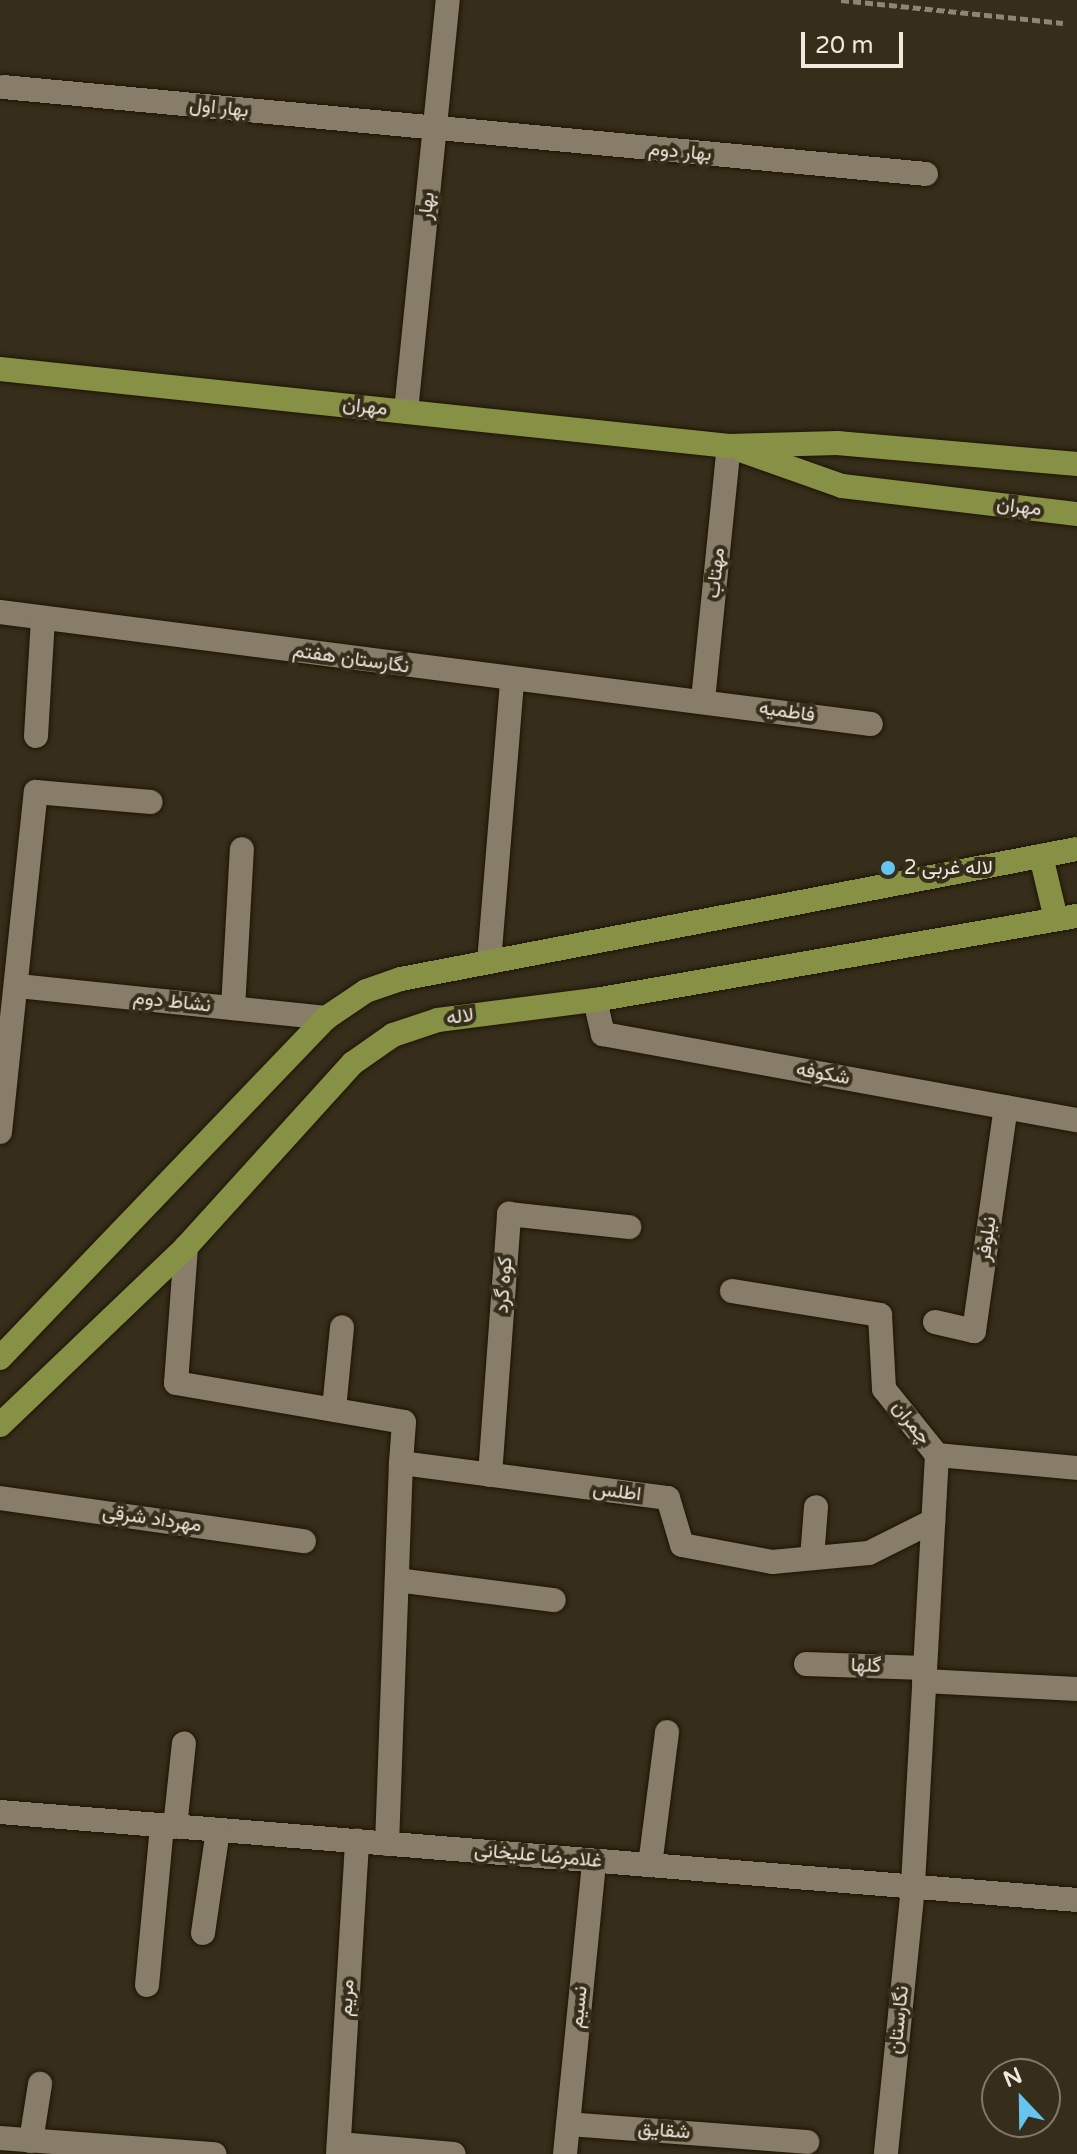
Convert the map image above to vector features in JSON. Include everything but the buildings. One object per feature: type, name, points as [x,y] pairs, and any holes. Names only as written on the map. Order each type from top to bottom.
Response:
[{"type":"main road","name":"مهران","points":[[0,369],[729,446],[837,443],[1077,464]]},
{"type":"main road","name":"مهران","points":[[729,446],[842,486],[1077,514]]},
{"type":"main road","points":[[0,1358],[326,1018],[366,991],[489,962],[1077,849]]},
{"type":"main road","points":[[1041,856],[1067,918]]},
{"type":"main road","name":"لاله","points":[[0,1425],[186,1247],[353,1063],[393,1035],[438,1020],[595,1000],[1067,918]]},
{"type":"street","name":"بهار","points":[[406,411],[448,0]]},
{"type":"street","name":"بهار اول","points":[[3,87],[435,130]]},
{"type":"street","name":"بهار دوم","points":[[435,130],[926,174]]},
{"type":"street","name":"مهتاب","points":[[703,700],[729,446]]},
{"type":"street","name":"نگارستان هفتم","points":[[0,612],[512,680],[703,700]]},
{"type":"street","points":[[36,736],[43,618]]},
{"type":"street","points":[[489,962],[512,680]]},
{"type":"street","name":"فاطمیه","points":[[703,700],[871,724]]},
{"type":"street","points":[[0,1132],[18,986],[11,933],[36,792],[151,802]]},
{"type":"street","points":[[233,1008],[242,849]]},
{"type":"street","name":"نشاط دوم","points":[[18,986],[326,1018]]},
{"type":"street","name":"شکوفه","points":[[595,1000],[603,1034],[1077,1120]]},
{"type":"street","name":"نیلوفر","points":[[935,1322],[974,1331],[1006,1107]]},
{"type":"street","name":"کوه گرد","points":[[490,1475],[509,1214],[629,1227]]},
{"type":"street","points":[[186,1247],[176,1383],[404,1422],[387,1844]]},
{"type":"street","name":"چمران","points":[[732,1291],[880,1315],[884,1389],[937,1455],[913,1887]]},
{"type":"street","points":[[334,1409],[342,1327]]},
{"type":"street","points":[[937,1455],[1077,1468]]},
{"type":"street","name":"اطلس","points":[[401,1463],[668,1498],[682,1545],[772,1562],[869,1553],[933,1521]]},
{"type":"street","name":"مهرداد شرقی","points":[[0,1498],[304,1541]]},
{"type":"street","points":[[812,1558],[816,1507]]},
{"type":"street","points":[[397,1580],[554,1600]]},
{"type":"street","name":"گلها","points":[[806,1664],[925,1675]]},
{"type":"street","points":[[925,1675],[1077,1689]]},
{"type":"street","points":[[650,1865],[667,1732]]},
{"type":"street","points":[[147,1985],[168,1826],[184,1743]]},
{"type":"street","name":"غلامرضا علیخانی","points":[[0,1812],[1077,1900]]},
{"type":"street","points":[[203,1933],[218,1830]]},
{"type":"street","name":"مریم","points":[[338,2149],[357,1841]]},
{"type":"street","name":"نسیم","points":[[565,2154],[594,1861]]},
{"type":"street","name":"نگارستان","points":[[886,2154],[913,1887]]},
{"type":"street","points":[[31,2141],[40,2084]]},
{"type":"street","name":"شقایق","points":[[568,2124],[807,2142]]},
{"type":"street","points":[[0,2138],[100,2150],[214,2154]]},
{"type":"street","points":[[338,2149],[454,2154]]},
{"type":"path","points":[[841,0],[1063,23]]},
{"type":"place","name":"لاله غربی 2","points":[[888,868]]}]
